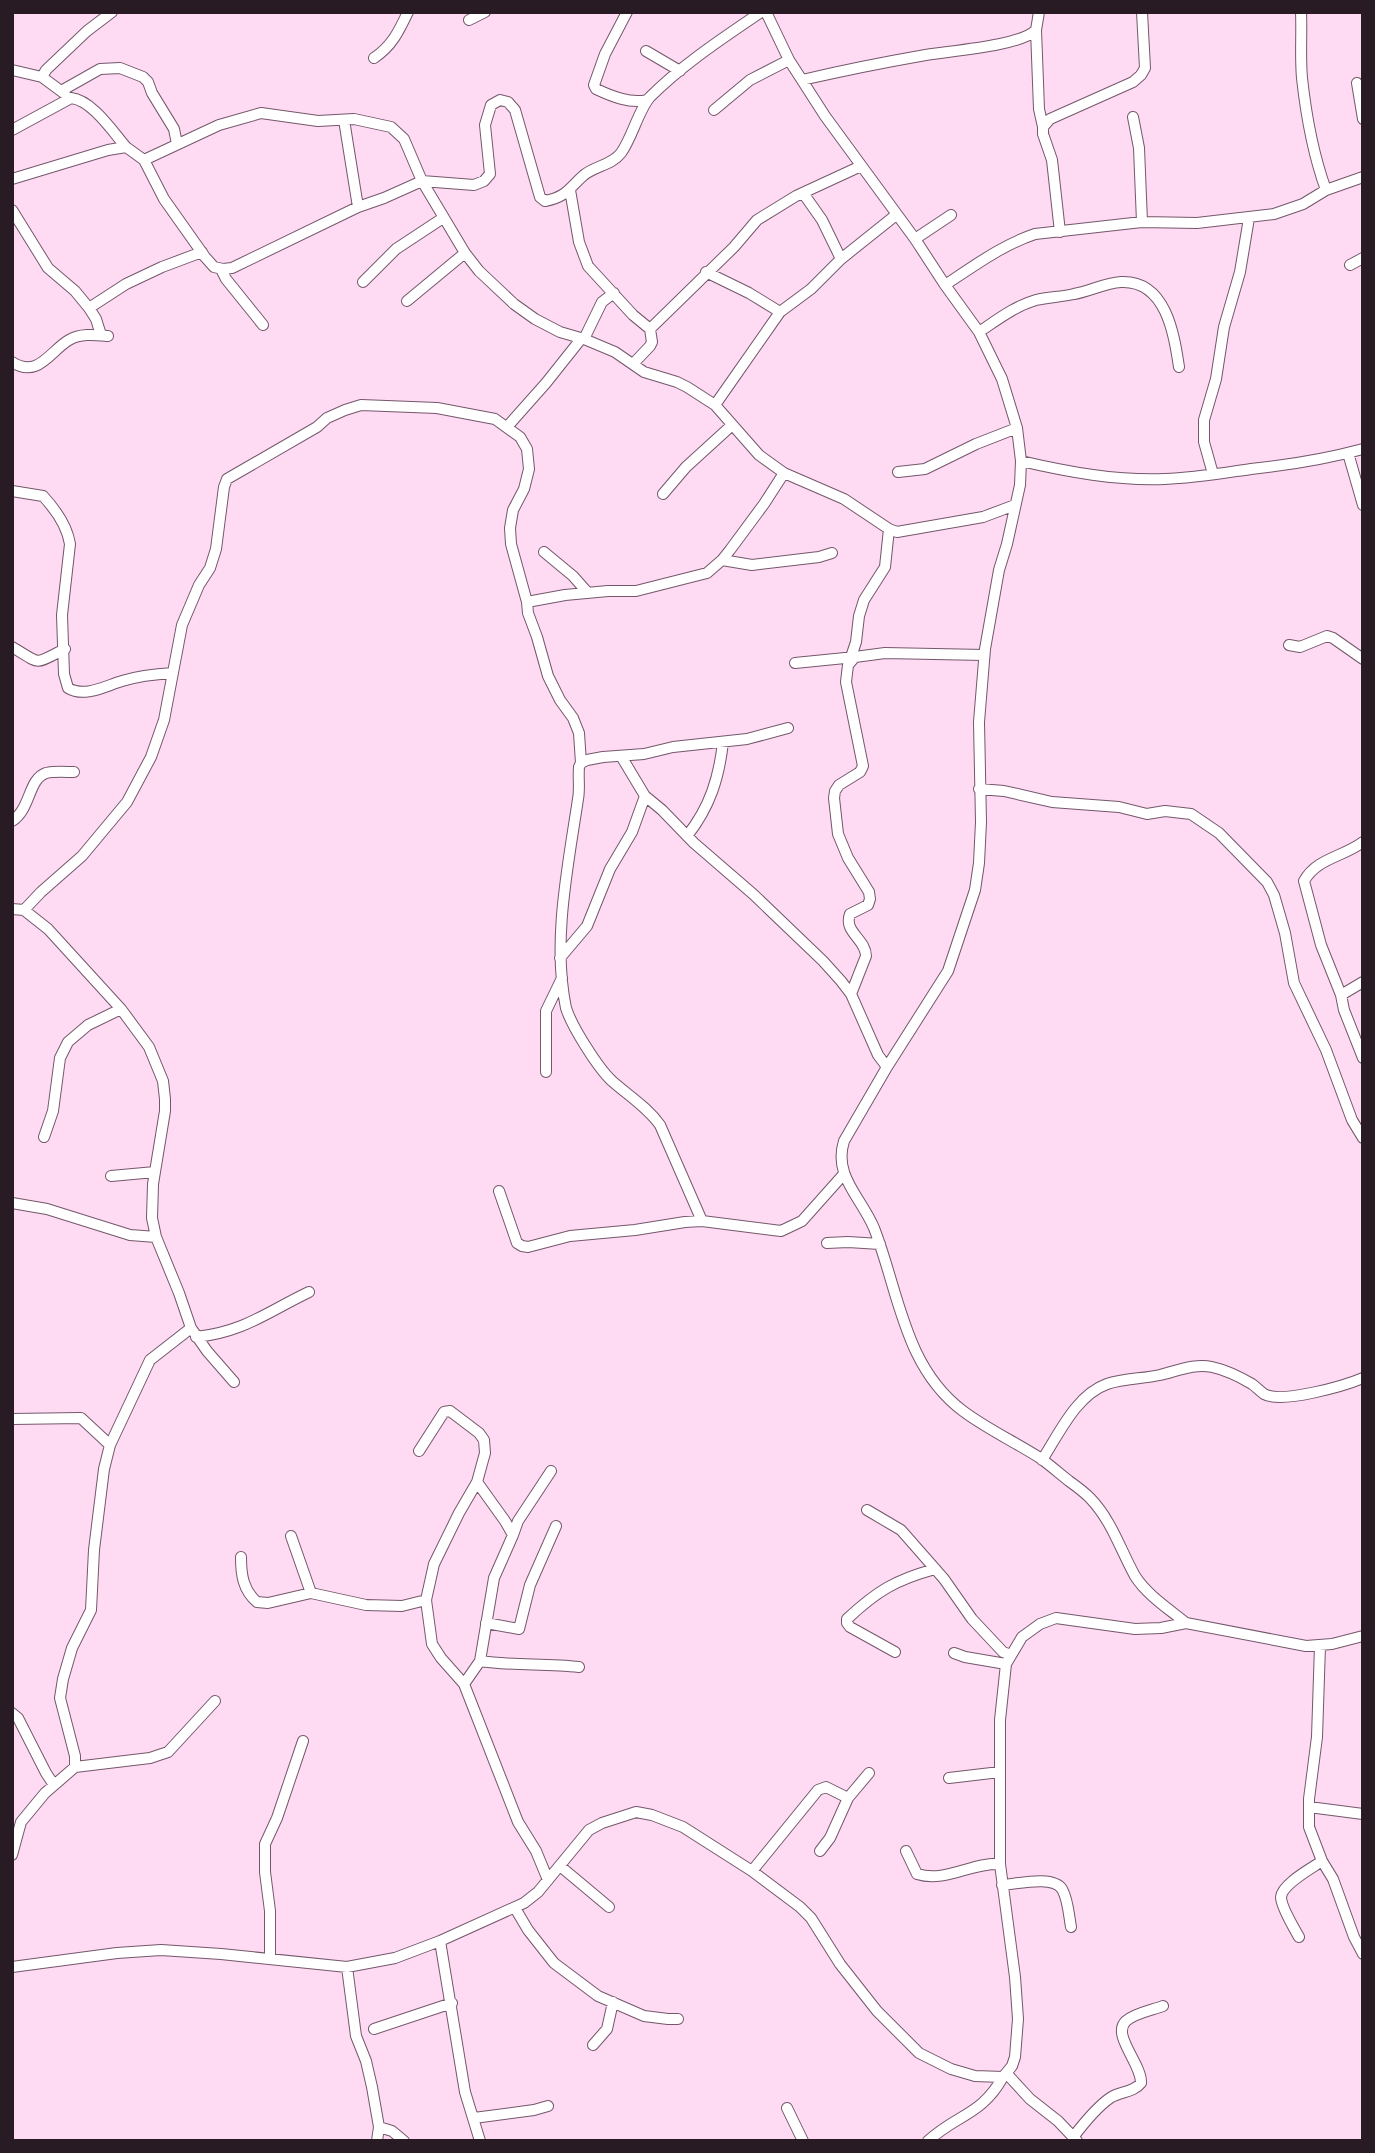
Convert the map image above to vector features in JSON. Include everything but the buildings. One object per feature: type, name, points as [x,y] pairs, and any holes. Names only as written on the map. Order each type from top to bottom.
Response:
[{"type":"street","points":[[41,77],[46,69],[87,31],[112,12]]},
{"type":"street","points":[[374,58],[386,51],[396,38],[408,12]]},
{"type":"street","points":[[469,20],[485,12]]},
{"type":"street","points":[[626,12],[605,54],[594,85],[596,89],[621,98],[639,102],[647,100]]},
{"type":"street","points":[[12,70],[41,77],[71,98],[79,99],[90,106],[126,147],[144,160],[164,198],[202,252],[214,267],[221,269],[232,268],[358,207],[422,181],[474,185],[484,181],[490,174],[485,125],[491,106],[500,100],[508,102],[515,110],[540,197],[545,201],[551,200],[570,190],[584,175],[616,158],[622,152],[647,100],[680,71],[761,12]]},
{"type":"street","points":[[766,12],[789,60],[825,116],[979,332],[1002,379],[1017,428],[1021,461],[1020,485],[999,570],[984,655],[979,722],[981,822],[975,890],[948,971],[844,1141],[841,1151],[843,1175],[871,1221],[912,1348],[934,1383],[964,1412],[1042,1460],[1089,1497],[1116,1535],[1136,1577],[1151,1594],[1186,1623]]},
{"type":"street","points":[[1039,12],[1036,30],[1039,110],[1044,127],[1043,134],[1052,160],[1060,232]]},
{"type":"street","points":[[1044,127],[1050,119],[1133,82],[1142,75],[1145,68],[1142,12]]},
{"type":"street","points":[[1301,12],[1301,75],[1306,109],[1326,190]]},
{"type":"street","points":[[802,79],[921,56],[988,47],[1026,36],[1036,30]]},
{"type":"street","points":[[646,51],[680,71]]},
{"type":"street","points":[[714,110],[750,80],[789,60]]},
{"type":"street","points":[[61,91],[100,69],[120,68],[143,76],[174,129],[177,144]]},
{"type":"street","points":[[1357,83],[1363,119]]},
{"type":"street","points":[[12,130],[71,98]]},
{"type":"street","points":[[144,160],[219,125],[261,113],[318,121],[377,123],[391,127],[404,139],[422,181],[465,253],[479,271],[524,312],[560,332],[615,352],[644,372],[677,382],[715,405],[759,455],[784,473],[844,499],[897,533],[983,517],[1015,505]]},
{"type":"street","points":[[1133,117],[1139,148],[1142,222]]},
{"type":"street","points":[[344,120],[358,207]]},
{"type":"street","points":[[12,179],[126,147]]},
{"type":"street","points":[[650,329],[734,247],[757,220],[803,193],[861,166]]},
{"type":"street","points":[[945,285],[985,258],[1035,234],[1142,222],[1197,223],[1274,214],[1317,197],[1326,190],[1363,177]]},
{"type":"street","points":[[570,190],[575,227],[583,254],[596,276],[650,329],[652,342],[633,364]]},
{"type":"street","points":[[803,193],[822,220],[841,259]]},
{"type":"street","points":[[12,209],[48,268],[75,291],[89,308],[105,336],[83,335],[73,338],[35,366],[24,368],[12,362]]},
{"type":"street","points":[[715,405],[780,312],[811,289],[841,259],[896,215]]},
{"type":"street","points":[[915,239],[951,215]]},
{"type":"street","points":[[363,282],[396,249],[443,218]]},
{"type":"street","points":[[1213,474],[1204,442],[1204,420],[1216,379],[1224,327],[1240,272],[1249,218]]},
{"type":"street","points":[[89,308],[126,284],[202,252]]},
{"type":"street","points":[[407,301],[465,253]]},
{"type":"street","points":[[1350,265],[1363,258]]},
{"type":"street","points":[[221,269],[262,325]]},
{"type":"street","points":[[706,272],[780,312]]},
{"type":"street","points":[[979,332],[1034,301],[1124,282],[1149,290],[1166,310],[1179,367]]},
{"type":"street","points":[[507,427],[582,339],[602,302],[614,293]]},
{"type":"street","points":[[24,910],[82,856],[127,802],[151,757],[161,729],[182,625],[198,585],[210,568],[216,549],[224,487],[228,479],[317,428],[327,418],[362,405],[437,408],[495,419],[520,437],[527,449],[529,469],[524,489],[513,510],[511,544],[528,613],[548,676],[579,733],[579,796],[570,845],[560,958],[568,1016],[611,1080],[651,1113],[660,1125],[702,1221]]},
{"type":"street","points":[[663,494],[686,467],[732,426]]},
{"type":"street","points":[[898,472],[925,469],[1017,428]]},
{"type":"street","points":[[1021,461],[1115,477],[1165,479],[1276,466],[1363,449]]},
{"type":"street","points":[[1348,453],[1363,505]]},
{"type":"street","points":[[527,602],[588,593],[636,591],[706,573],[722,560],[784,473]]},
{"type":"street","points":[[12,491],[43,496],[63,522],[69,538],[62,615],[68,688],[75,692],[91,691],[123,680],[173,673]]},
{"type":"street","points":[[851,994],[866,950],[850,929],[848,920],[850,914],[868,905],[870,899],[869,892],[848,858],[838,834],[834,798],[839,785],[860,772],[863,766],[846,682],[864,600],[885,567],[889,529]]},
{"type":"street","points":[[544,552],[573,576],[588,593]]},
{"type":"street","points":[[722,560],[752,565],[832,553]]},
{"type":"street","points":[[1289,645],[1300,647],[1327,636],[1363,659]]},
{"type":"street","points":[[12,647],[35,662],[42,662],[65,649]]},
{"type":"street","points":[[795,663],[885,653],[984,655]]},
{"type":"street","points":[[581,763],[603,757],[723,742],[788,729]]},
{"type":"street","points":[[687,836],[713,795],[721,766],[723,742]]},
{"type":"street","points":[[621,756],[645,796],[824,961],[851,994],[878,1055],[887,1067]]},
{"type":"street","points":[[12,821],[25,808],[39,776],[51,772],[74,772]]},
{"type":"street","points":[[979,789],[1004,791],[1052,802],[1119,807],[1147,814],[1165,811],[1191,814],[1219,833],[1255,868],[1274,895],[1294,983],[1326,1050],[1352,1120],[1363,1138]]},
{"type":"street","points":[[560,958],[587,926],[610,869],[632,832],[645,796]]},
{"type":"street","points":[[1363,842],[1314,868],[1304,881],[1321,945],[1363,1058]]},
{"type":"street","points":[[12,909],[24,910],[48,929],[121,1009],[149,1047],[163,1081],[165,1111],[153,1185],[152,1219],[156,1237],[193,1332],[234,1382]]},
{"type":"street","points":[[546,1072],[546,1011],[562,978]]},
{"type":"street","points":[[1341,995],[1363,982]]},
{"type":"street","points":[[44,1137],[53,1111],[60,1058],[68,1042],[88,1025],[121,1009]]},
{"type":"street","points":[[111,1176],[155,1172]]},
{"type":"street","points":[[499,1191],[517,1243],[522,1246],[570,1236],[702,1221],[781,1231],[802,1221],[843,1175]]},
{"type":"street","points":[[12,1203],[47,1209],[130,1235],[156,1237]]},
{"type":"street","points":[[827,1243],[880,1244]]},
{"type":"street","points":[[75,1767],[75,1756],[60,1698],[63,1679],[72,1648],[91,1610],[94,1550],[104,1469],[110,1445],[150,1360],[193,1332],[210,1335],[247,1325],[309,1292]]},
{"type":"street","points":[[1042,1460],[1077,1406],[1106,1384],[1194,1367],[1212,1367],[1235,1375],[1275,1398],[1340,1386],[1363,1378]]},
{"type":"street","points":[[419,1451],[444,1412],[450,1410],[472,1426],[484,1440],[485,1453],[477,1482],[434,1564],[426,1600],[427,1616],[432,1644],[464,1684],[518,1822],[536,1851],[548,1880]]},
{"type":"street","points":[[12,1419],[81,1418],[110,1445]]},
{"type":"street","points":[[464,1684],[480,1661],[494,1578],[518,1521],[551,1471]]},
{"type":"street","points":[[477,1482],[513,1535]]},
{"type":"street","points":[[867,1510],[901,1530],[935,1569],[972,1619],[1009,1660]]},
{"type":"street","points":[[486,1623],[519,1629],[530,1585],[556,1526]]},
{"type":"street","points":[[291,1536],[311,1593]]},
{"type":"street","points":[[240,1557],[240,1574],[244,1585],[249,1595],[257,1602],[268,1603],[311,1593],[366,1605],[402,1606],[426,1600]]},
{"type":"street","points":[[895,1652],[850,1627],[847,1619],[868,1599],[891,1584],[935,1569]]},
{"type":"street","points":[[928,2141],[939,2130],[984,2103],[994,2093],[1015,2057],[1018,2019],[1015,1977],[1000,1864],[1000,1720],[1009,1660],[1023,1637],[1040,1624],[1056,1618],[1135,1629],[1186,1623],[1306,1646],[1320,1646],[1363,1636]]},
{"type":"street","points":[[1320,1646],[1317,1737],[1309,1827],[1322,1861],[1333,1879],[1353,1937],[1363,1954]]},
{"type":"street","points":[[954,1653],[1009,1660]]},
{"type":"street","points":[[480,1661],[579,1667]]},
{"type":"street","points":[[12,1855],[21,1822],[32,1807],[75,1767],[150,1758],[168,1752],[215,1701]]},
{"type":"street","points":[[12,1713],[18,1718],[54,1786]]},
{"type":"street","points":[[270,1958],[265,1844],[303,1741]]},
{"type":"street","points":[[949,1778],[1000,1772]]},
{"type":"street","points":[[820,1851],[830,1838],[848,1798],[869,1773]]},
{"type":"street","points":[[752,1871],[818,1790],[827,1787],[848,1798]]},
{"type":"street","points":[[1309,1807],[1363,1814]]},
{"type":"street","points":[[12,1967],[161,1950],[347,1967],[395,1958],[515,1908],[538,1892],[589,1830],[636,1812],[683,1827],[784,1894],[811,1918],[831,1952],[877,2011],[919,2053],[951,2069],[975,2076],[1005,2076],[1076,2139],[1111,2097],[1137,2088],[1141,2083],[1139,2067],[1122,2038],[1122,2028],[1127,2020],[1163,2006]]},
{"type":"street","points":[[906,1851],[917,1874],[924,1876],[944,1875],[1000,1864]]},
{"type":"street","points":[[1299,1937],[1281,1896],[1284,1887],[1322,1861]]},
{"type":"street","points":[[560,1866],[610,1907]]},
{"type":"street","points":[[1002,1885],[1048,1881],[1059,1885],[1064,1892],[1071,1927]]},
{"type":"street","points":[[515,1908],[528,1930],[554,1963],[598,1996],[644,2016],[678,2019]]},
{"type":"street","points":[[440,1941],[466,2092],[480,2141]]},
{"type":"street","points":[[347,1967],[356,2036],[370,2073],[379,2127],[377,2141]]},
{"type":"street","points":[[593,2045],[607,2029],[613,2002]]},
{"type":"street","points":[[374,2029],[452,2003]]},
{"type":"street","points":[[474,2118],[548,2106]]},
{"type":"street","points":[[787,2108],[803,2141]]},
{"type":"street","points":[[379,2127],[392,2131],[404,2141]]}]
